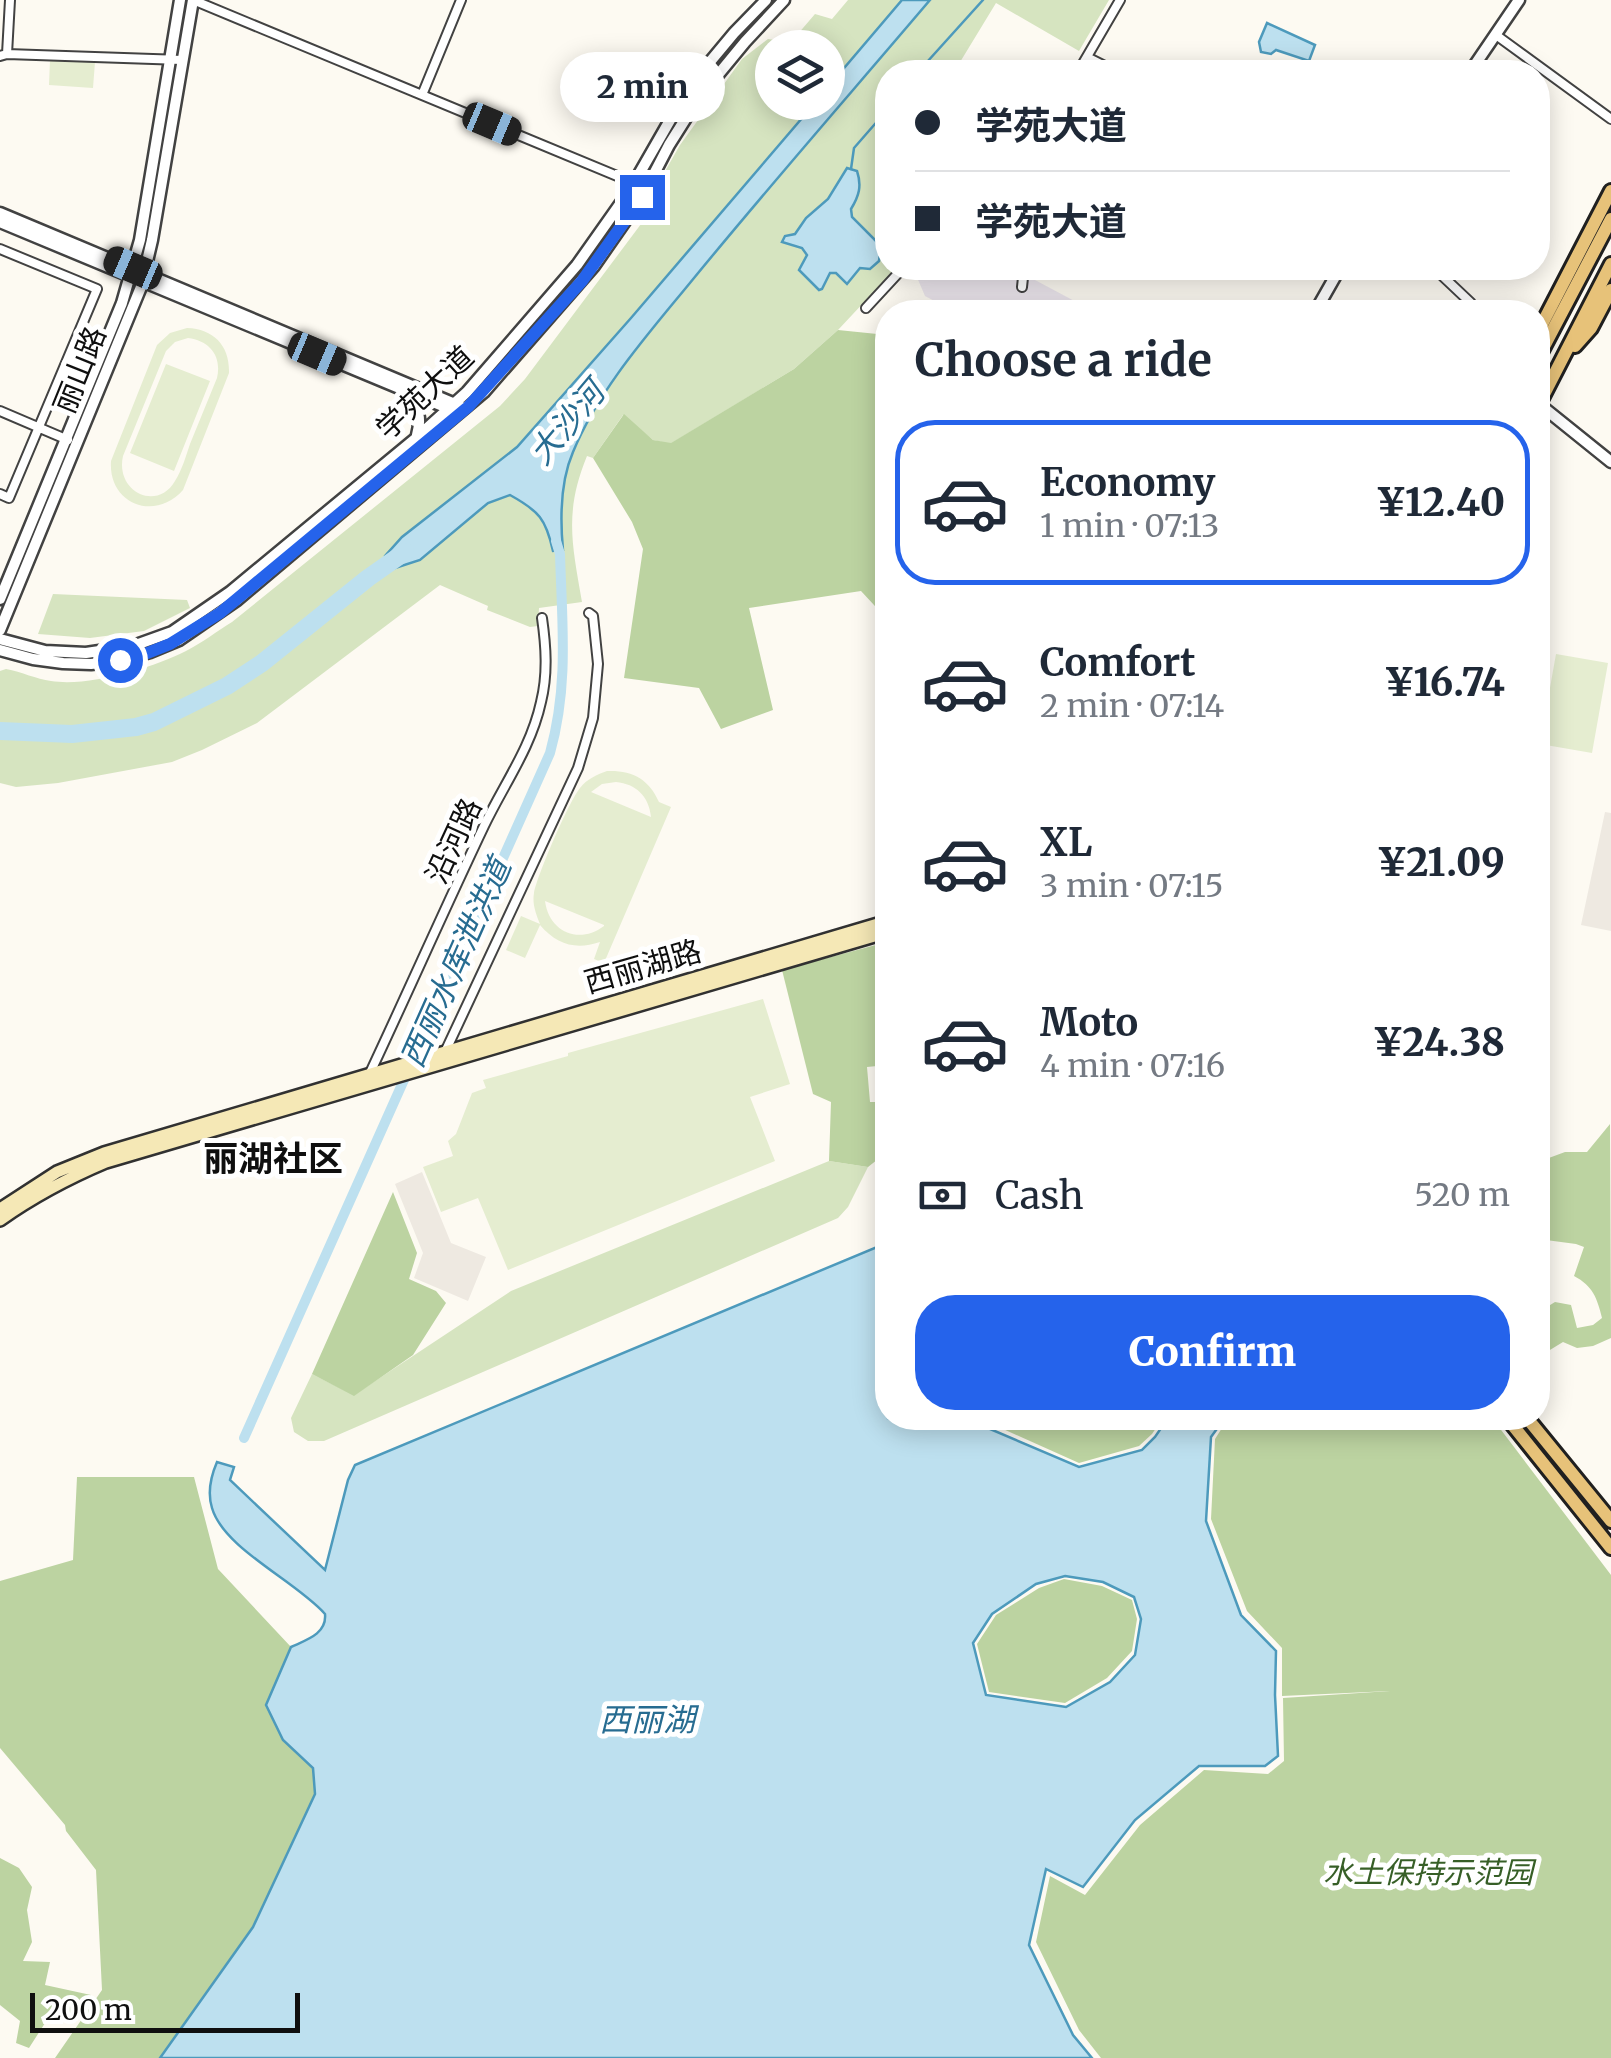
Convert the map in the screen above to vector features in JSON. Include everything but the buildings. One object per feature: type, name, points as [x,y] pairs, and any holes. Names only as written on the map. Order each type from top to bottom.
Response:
[{"type":"main road","points":[[1550,309],[1611,191]]},
{"type":"main road","points":[[1550,335],[1611,219]]},
{"type":"main road","points":[[1550,383],[1611,264]]},
{"type":"main road","points":[[1560,364],[1591,328],[1611,290]]},
{"type":"main road","name":"西丽湖路","points":[[414,1066],[445,1052],[875,925]]},
{"type":"main road","name":"西丽湖路","points":[[414,1066],[875,936]]},
{"type":"main road","points":[[0,1209],[78,1162],[414,1066]]},
{"type":"main road","points":[[0,1220],[34,1196],[106,1162],[370,1079]]},
{"type":"main road","points":[[1516,1430],[1611,1548]]},
{"type":"main road","points":[[1538,1430],[1611,1522]]},
{"type":"street","points":[[10,0],[4,18],[4,55],[176,60]]},
{"type":"street","name":"丽山路","points":[[176,60],[180,0]]},
{"type":"street","points":[[193,0],[634,184]]},
{"type":"street","name":"丽山路","points":[[0,630],[138,275],[140,240],[176,60],[193,0]]},
{"type":"street","points":[[422,95],[461,0]]},
{"type":"street","name":"学苑大道","points":[[0,639],[44,651],[86,653],[120,649],[172,632],[230,592],[456,408],[577,265],[634,184],[689,87],[766,0]]},
{"type":"street","name":"学苑大道","points":[[0,650],[52,662],[100,663],[140,656],[178,640],[237,600],[520,351],[594,266],[632,212],[698,99],[784,0]]},
{"type":"street","points":[[1086,60],[1120,0]]},
{"type":"street","points":[[1478,60],[1520,0]]},
{"type":"street","points":[[1496,35],[1530,60]]},
{"type":"street","points":[[1088,57],[1094,60]]},
{"type":"street","points":[[1550,74],[1611,119]]},
{"type":"street","points":[[0,213],[400,389],[456,408]]},
{"type":"street","points":[[0,222],[138,275],[456,408]]},
{"type":"street","points":[[0,249],[97,289],[9,498],[0,494]]},
{"type":"street","points":[[866,308],[892,280]]},
{"type":"street","points":[[1022,286],[1023,280]]},
{"type":"street","points":[[1447,280],[1468,300]]},
{"type":"street","points":[[400,389],[419,412],[420,426],[415,439]]},
{"type":"street","points":[[0,410],[72,441]]},
{"type":"street","points":[[1550,414],[1611,462]]},
{"type":"street","name":"丽山路","points":[[0,599],[72,441]]},
{"type":"street","points":[[445,1052],[578,768],[593,718],[598,664],[593,616],[589,612]]},
{"type":"street","name":"沿河路","points":[[370,1079],[485,824],[532,732],[546,674],[542,618]]},
{"type":"shaded area","points":[[918,280],[1035,280],[1072,300],[932,300],[925,296]]},
{"type":"shaded area","points":[[1605,812],[1611,813],[1611,931],[1581,925]]},
{"type":"shaded area","points":[[422,1172],[451,1243],[486,1257],[468,1301],[414,1278],[423,1253],[395,1184]]},
{"type":"green space","points":[[848,0],[1109,0],[1079,51],[996,3],[961,60],[875,60],[875,280],[885,280],[794,369],[670,444],[653,440],[623,415],[593,458],[587,456],[575,494],[573,545],[582,602],[539,608],[538,626],[530,627],[440,585],[257,723],[202,750],[172,762],[58,783],[16,787],[0,783],[0,671],[6,669],[51,681],[102,679],[139,670],[198,644],[232,622],[500,406],[525,379],[647,216],[660,180],[680,145],[742,59],[755,49],[755,120],[845,120],[845,30],[801,30],[815,14],[832,19]]},
{"type":"green space","points":[[50,60],[95,62],[93,88],[49,85]]},
{"type":"green space","points":[[187,328],[212,336],[227,355],[229,373],[183,490],[160,505],[135,504],[117,488],[111,461],[157,345],[170,333]],"holes":[[[196,340],[216,356],[217,378],[175,481],[158,495],[139,494],[125,479],[123,456],[166,351],[175,342]]]},
{"type":"green space","points":[[838,330],[875,334],[875,606],[861,591],[749,608],[773,710],[721,729],[699,688],[624,678],[643,549],[632,522],[593,458],[624,414],[653,440],[671,443],[794,369]]},
{"type":"green space","points":[[166,364],[210,381],[174,471],[130,453]]},
{"type":"green space","points":[[53,594],[187,600],[190,608],[144,631],[90,638],[38,634]]},
{"type":"green space","points":[[1556,654],[1608,663],[1592,753],[1550,746],[1550,688]]},
{"type":"green space","points":[[607,771],[639,778],[659,802],[671,807],[604,963],[594,959],[600,942],[567,944],[540,925],[525,958],[506,950],[521,916],[540,924],[534,897],[547,856],[580,788]],"holes":[[[616,782],[640,792],[651,817],[591,792],[602,784]],[[545,901],[604,925],[604,926],[585,934],[567,932],[552,921]]]},
{"type":"green space","points":[[875,945],[875,1066],[867,1067],[870,1102],[875,1102],[875,1161],[868,1167],[829,1161],[831,1102],[813,1094],[782,970]]},
{"type":"green space","points":[[763,999],[790,1084],[750,1097],[775,1161],[508,1270],[478,1198],[441,1212],[423,1167],[453,1156],[448,1141],[456,1134],[472,1093],[486,1088],[483,1080]]},
{"type":"green space","points":[[1610,1124],[1611,1338],[1577,1348],[1563,1342],[1550,1350],[1550,1305],[1555,1302],[1571,1305],[1577,1328],[1593,1325],[1602,1318],[1593,1293],[1574,1276],[1584,1247],[1550,1241],[1550,1158],[1565,1152],[1587,1152]]},
{"type":"green space","points":[[829,1161],[868,1167],[848,1207],[838,1218],[324,1441],[308,1441],[294,1432],[291,1418],[312,1374],[354,1395],[511,1291]]},
{"type":"green space","points":[[393,1192],[417,1253],[409,1279],[436,1291],[446,1303],[413,1355],[354,1396],[312,1374]]},
{"type":"green space","points":[[1005,1430],[1155,1430],[1139,1446],[1079,1463]]},
{"type":"green space","name":"水土保持示范园","points":[[1221,1430],[1501,1430],[1611,1575],[1611,2058],[1101,2058],[1079,2030],[1036,1942],[1050,1876],[1085,1895],[1140,1825],[1204,1770],[1268,1774],[1284,1761],[1283,1698],[1390,1691],[1282,1696],[1282,1648],[1247,1611],[1211,1519],[1215,1439]]},
{"type":"green space","points":[[77,1477],[194,1477],[218,1569],[291,1647],[266,1705],[283,1740],[313,1768],[315,1794],[253,1927],[160,2058],[55,2058],[102,1990],[96,1870],[65,1825],[0,1748],[0,1581],[73,1560]]},
{"type":"green space","points":[[1064,1579],[1102,1586],[1132,1600],[1137,1619],[1132,1651],[1107,1678],[1065,1703],[989,1692],[977,1644],[996,1615],[1039,1588]]},
{"type":"green space","points":[[0,1858],[19,1868],[32,1887],[27,1910],[32,1942],[23,1961],[50,1962],[45,1985],[91,1995],[76,2022],[55,2015],[29,2048],[16,2043],[20,2021],[0,2005]]},
{"type":"water","points":[[902,0],[930,0],[875,60],[845,99],[845,67]]},
{"type":"water","points":[[1267,23],[1315,45],[1306,60],[1276,50],[1271,54],[1261,52],[1259,42]]},
{"type":"water","points":[[800,120],[827,120],[660,319],[597,405],[566,475],[561,513],[563,550],[553,551],[540,517],[510,495],[488,503],[420,560],[392,569],[385,556],[402,537],[517,447]]},
{"type":"water","points":[[847,168],[857,171],[858,195],[851,209],[852,217],[875,240],[875,265],[870,269],[860,268],[847,284],[836,273],[830,273],[819,290],[799,270],[807,255],[802,248],[782,242],[785,236],[795,234],[828,199]]},
{"type":"water","name":"西丽湖","points":[[875,1248],[875,1430],[992,1430],[1079,1467],[1142,1450],[1160,1430],[1216,1430],[1211,1437],[1206,1521],[1241,1615],[1276,1651],[1278,1756],[1265,1766],[1199,1766],[1135,1820],[1083,1887],[1046,1869],[1029,1945],[1073,2035],[1092,2058],[160,2058],[253,1927],[315,1794],[313,1768],[283,1740],[266,1705],[291,1647],[319,1631],[325,1614],[245,1551],[219,1523],[211,1502],[213,1473],[217,1462],[234,1467],[230,1480],[325,1570],[355,1465]],"holes":[[[1065,1576],[1103,1582],[1134,1597],[1141,1619],[1135,1655],[1110,1682],[1066,1707],[986,1695],[973,1643],[992,1614],[1036,1584]]]},
{"type":"waterway","points":[[929,60],[983,0]]},
{"type":"waterway","points":[[851,169],[854,148],[875,124]]},
{"type":"waterway","name":"西丽水库泄洪道","points":[[244,1438],[550,753],[560,703],[563,654],[560,554],[556,541]]},
{"type":"waterway","name":"大沙河","points":[[0,731],[72,734],[154,722],[227,686],[262,663],[405,552]]},
{"type":"district","name":"丽湖社区","points":[[273,1159]]},
{"type":"route","points":[[120,660],[170,644],[220,613],[468,407],[582,281],[642,197]]}]
